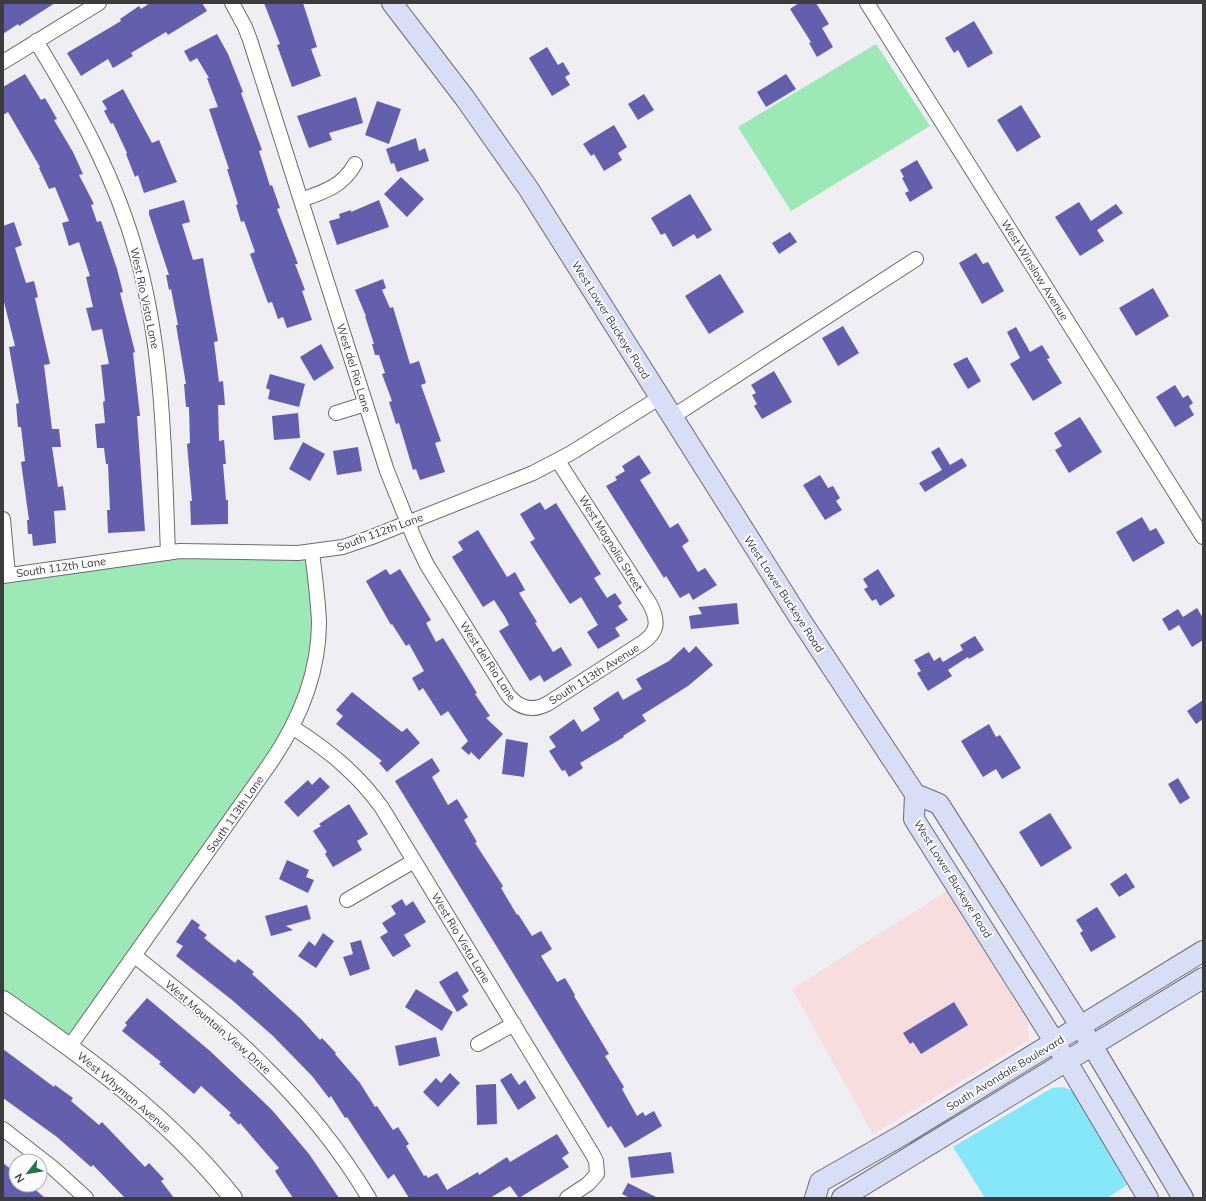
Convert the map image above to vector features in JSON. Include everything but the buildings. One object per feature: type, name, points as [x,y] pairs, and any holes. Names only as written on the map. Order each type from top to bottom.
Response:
[{"type":"main road","name":"West Lower Buckeye Road","points":[[392,3],[464,97],[528,188],[659,398],[800,619],[915,794],[914,819],[1066,1060],[1148,1198]]},
{"type":"main road","points":[[915,794],[938,804],[1081,1027],[1183,1198]]},
{"type":"main road","name":"South Avondale Boulevard","points":[[815,1198],[820,1182],[1055,1043],[1203,951]]},
{"type":"main road","name":"South Avondale Boulevard","points":[[842,1198],[1066,1060],[1203,978]]},
{"type":"street","points":[[3,62],[99,3]]},
{"type":"street","name":"West del Rio Lane","points":[[232,3],[250,40],[382,457],[408,523],[427,565],[504,688],[513,700],[525,708]]},
{"type":"street","name":"West Winslow Avenue","points":[[867,3],[1203,537]]},
{"type":"street","name":"West Rio Vista Lane","points":[[36,41],[73,102],[97,148],[119,203],[139,263],[151,318],[161,391],[168,553]]},
{"type":"street","points":[[301,200],[336,186],[344,180],[355,164]]},
{"type":"street","points":[[672,417],[916,259]]},
{"type":"street","name":"South 112th Lane","points":[[6,575],[168,553],[193,551],[283,554],[312,552],[358,542],[518,480],[558,460],[659,398]]},
{"type":"street","points":[[336,412],[365,404]]},
{"type":"street","name":"West Magnolia Street","points":[[558,460],[650,604],[657,621],[657,628]]},
{"type":"street","points":[[3,519],[6,575]]},
{"type":"street","name":"South 113th Lane","points":[[70,1046],[273,759],[292,728],[309,688],[316,656],[319,624],[312,552]]},
{"type":"street","name":"South 113th Avenue","points":[[525,708],[532,709],[547,704],[642,644],[654,634],[657,628]]},
{"type":"street","name":"West Rio Vista Lane","points":[[292,728],[330,753],[365,786],[382,808],[593,1155],[596,1161],[597,1174],[588,1184],[566,1198]]},
{"type":"street","points":[[347,900],[414,861]]},
{"type":"street","name":"West Mountain View Drive","points":[[135,956],[224,1029],[273,1075],[317,1124],[348,1166],[369,1198]]},
{"type":"street","name":"West Whyman Avenue","points":[[3,1000],[70,1046],[120,1084],[180,1139],[227,1196]]},
{"type":"street","points":[[478,1044],[514,1024]]},
{"type":"street","points":[[3,1129],[53,1168],[86,1198]]},
{"type":"shaded area","points":[[948,890],[1028,1022],[1029,1040],[873,1134],[792,989]]},
{"type":"green space","points":[[876,44],[930,126],[791,211],[738,127]]},
{"type":"green space","points":[[312,552],[318,607],[304,703],[70,1046],[3,1000],[3,576],[150,555]]},
{"type":"water","points":[[1063,1087],[1075,1092],[1127,1185],[1107,1198],[985,1198],[953,1147],[1052,1088]]}]
